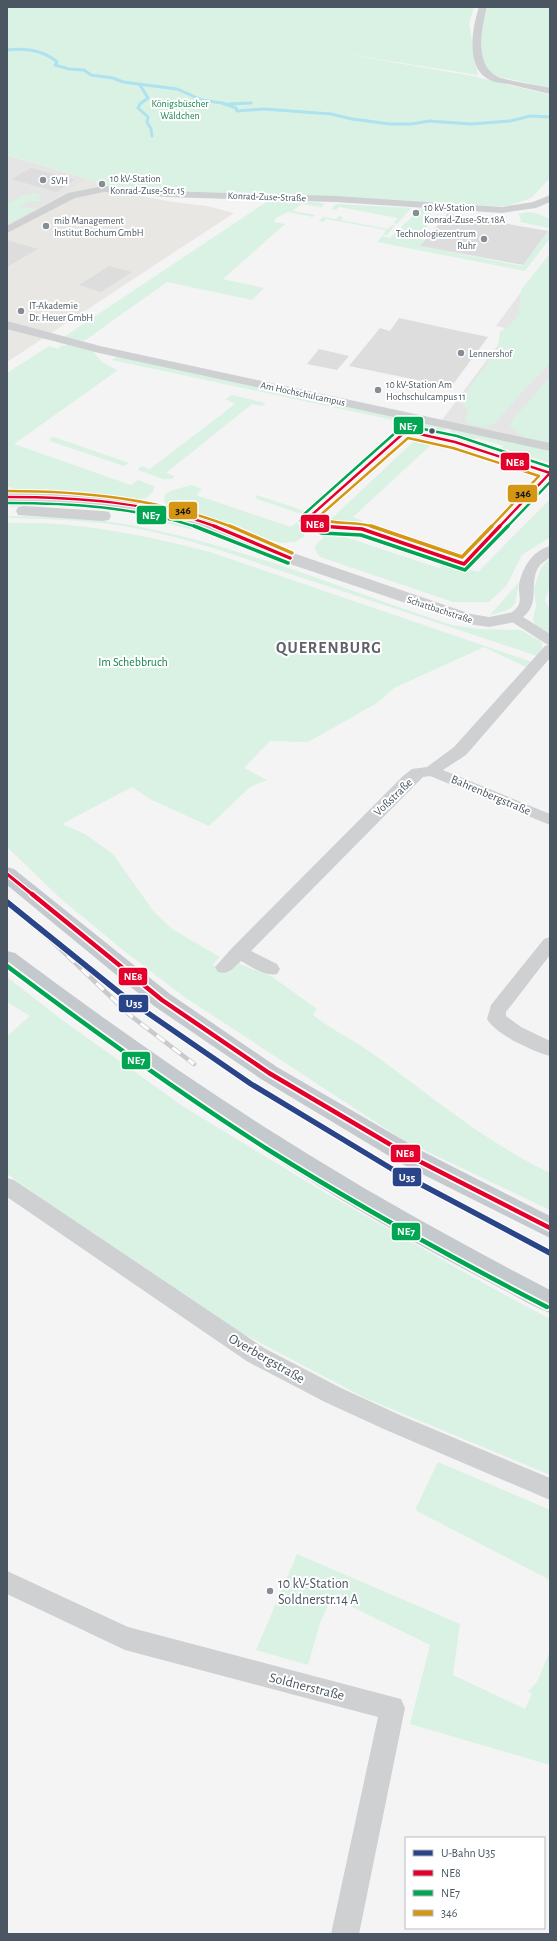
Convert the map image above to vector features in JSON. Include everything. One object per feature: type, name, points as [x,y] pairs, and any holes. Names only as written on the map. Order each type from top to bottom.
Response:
[{"type":"highway","points":[[7,874],[75,931],[162,1000],[269,1073],[413,1158],[550,1228]]},
{"type":"highway","points":[[7,959],[150,1064],[330,1180],[442,1245],[550,1302]]},
{"type":"street","points":[[483,7],[479,19],[478,41],[483,70],[493,78],[550,91]]},
{"type":"street","name":"Konrad-Zuse-Straße","points":[[7,230],[72,195],[104,189],[166,194],[335,199],[502,210],[536,205],[550,198]]},
{"type":"street","name":"Am Hochschulcampus","points":[[7,325],[99,349],[550,447]]},
{"type":"street","name":"Schattbachstraße","points":[[7,497],[63,497],[108,501],[144,507],[222,529],[290,558],[468,618],[489,622],[514,617]]},
{"type":"street","name":"Schattbachstraße","points":[[7,511],[39,511],[124,518],[290,558]]},
{"type":"street","points":[[550,550],[533,564],[526,586],[527,601],[524,609],[514,617],[550,641]]},
{"type":"street","name":"Voßstraße","points":[[224,967],[409,780],[418,773],[431,771],[460,751],[505,702],[550,649]]},
{"type":"street","name":"Bahrenbergstraße","points":[[431,771],[550,820]]},
{"type":"street","points":[[550,942],[496,1010],[496,1019],[514,1032],[550,1049]]},
{"type":"street","points":[[238,952],[271,969]]},
{"type":"street","name":"Overbergstraße","points":[[7,1186],[256,1355],[333,1395],[394,1423],[550,1489]]},
{"type":"street","name":"Soldnerstraße","points":[[7,1582],[125,1638],[392,1708],[345,1934]]},
{"type":"shaded area","points":[[7,155],[112,186],[138,188],[136,195],[173,202],[207,206],[234,213],[7,362]]},
{"type":"shaded area","points":[[7,156],[86,179],[7,227]]},
{"type":"shaded area","points":[[550,253],[550,443],[442,420],[510,329],[496,326]]},
{"type":"green space","name":"Königsbüscher Wäldchen","points":[[7,7],[474,7],[469,24],[478,75],[327,51],[473,76],[550,95],[550,178],[531,198],[508,206],[490,206],[300,195],[172,191],[112,186],[7,155]]},
{"type":"green space","points":[[488,7],[550,7],[550,88],[491,75],[483,68],[482,30]]},
{"type":"green space","points":[[33,193],[41,195],[39,197],[41,201],[29,201],[20,207],[37,208],[7,225],[7,204],[24,195],[28,196]]},
{"type":"green space","points":[[274,199],[324,203],[322,207],[301,204],[293,211],[315,215],[313,217],[288,212],[276,218],[274,222],[285,224],[223,279],[264,288],[252,300],[167,282],[84,341],[64,337],[268,201]]},
{"type":"green space","points":[[337,204],[411,208],[397,224],[394,223],[398,218],[339,207],[336,210],[331,209]]},
{"type":"green space","points":[[417,208],[431,209],[428,225],[417,238],[425,240],[420,246],[522,266],[548,231],[550,232],[550,238],[525,271],[377,242],[382,236],[390,238],[415,214],[419,215],[421,212],[414,211]]},
{"type":"green space","points":[[528,212],[540,214],[550,220],[550,228],[520,222],[521,219],[518,214]]},
{"type":"green space","points":[[339,216],[343,217],[341,220],[388,229],[392,225],[395,225],[387,235],[383,235],[386,230],[326,219],[323,222],[319,221],[323,217],[336,219]]},
{"type":"green space","points":[[550,254],[550,363],[495,423],[485,427],[470,425],[465,419],[468,411],[460,400],[497,351],[500,332],[512,323],[519,314],[521,290]]},
{"type":"green space","points":[[68,345],[93,350],[97,357],[103,362],[118,370],[14,444],[131,485],[138,480],[154,486],[153,492],[146,498],[135,501],[94,495],[11,492],[12,488],[7,486],[7,373],[49,346],[58,349],[61,346]]},
{"type":"green space","points":[[117,356],[447,427],[444,431],[112,360]]},
{"type":"green space","points":[[550,377],[550,443],[523,436],[514,430],[510,425],[513,419]]},
{"type":"green space","points":[[232,395],[266,403],[262,406],[252,404],[166,473],[175,476],[172,479],[163,479],[138,470],[141,466],[150,469],[235,404],[225,399]]},
{"type":"green space","points":[[452,428],[550,450],[550,463],[501,448],[504,446],[477,438],[474,440],[449,433]]},
{"type":"green space","points":[[407,436],[413,436],[444,444],[433,443],[353,517],[363,521],[362,523],[329,523],[319,519],[321,515],[331,519],[413,442],[405,439]]},
{"type":"green space","points":[[52,437],[129,463],[124,466],[52,442],[49,440]]},
{"type":"green space","points":[[192,485],[202,489],[196,495],[291,527],[297,522],[304,530],[304,537],[295,542],[280,543],[168,507],[164,501],[165,494],[173,490]]},
{"type":"green space","points":[[256,495],[308,512],[304,515],[257,499],[255,497]]},
{"type":"green space","points":[[550,499],[550,537],[522,555],[507,585],[489,602],[453,602],[320,557],[314,548],[329,530],[352,531],[345,537],[439,568],[446,562],[478,572]]},
{"type":"green space","points":[[10,501],[85,504],[128,511],[40,505],[10,507]]},
{"type":"green space","points":[[144,515],[151,515],[220,534],[216,535],[144,518]]},
{"type":"green space","points":[[9,516],[104,521],[161,531],[245,554],[452,625],[478,629],[521,630],[542,642],[542,650],[537,656],[213,548],[166,535],[104,523],[9,518]]},
{"type":"green space","name":"Im Schebbruch","points":[[7,523],[58,524],[109,530],[210,552],[532,662],[526,667],[484,647],[394,688],[377,703],[308,742],[270,741],[244,768],[267,780],[250,787],[209,826],[150,799],[132,787],[62,824],[85,834],[113,854],[154,912],[172,929],[220,957],[212,965],[229,973],[239,964],[271,976],[317,1009],[313,1015],[321,1021],[368,1051],[482,1134],[550,1173],[550,1210],[403,1140],[183,996],[123,950],[61,899],[7,847]]},
{"type":"green space","points":[[376,525],[466,555],[458,557],[372,528]]},
{"type":"green space","points":[[550,558],[550,586],[545,600],[550,610],[550,634],[536,626],[533,620],[536,606],[534,588],[541,568]]},
{"type":"green space","points":[[519,582],[515,604],[508,610],[490,615]]},
{"type":"green space","points":[[7,977],[61,1019],[184,1107],[322,1191],[485,1284],[550,1319],[550,1475],[365,1398],[238,1331],[114,1250],[7,1174],[7,1036],[30,1016],[7,1002]]},
{"type":"green space","points":[[438,1462],[550,1510],[550,1580],[415,1510]]},
{"type":"green space","points":[[297,1554],[460,1624],[453,1675],[525,1709],[532,1694],[528,1692],[537,1682],[550,1651],[550,1765],[410,1724],[430,1645],[332,1597],[320,1623],[308,1665],[256,1650]]},
{"type":"building","name":"SVH","points":[[31,168],[75,180],[56,192],[11,179]]},
{"type":"building","name":"Technologiezentrum Ruhr","points":[[448,213],[548,231],[523,265],[420,246]]},
{"type":"building","points":[[7,240],[38,249],[7,267]]},
{"type":"building","points":[[109,266],[132,272],[101,292],[79,285]]},
{"type":"building","name":"Lennershof","points":[[399,318],[488,337],[451,387],[349,366],[380,328],[390,331]]},
{"type":"building","points":[[319,349],[349,356],[337,370],[307,364]]},
{"type":"waterway","points":[[7,50],[20,49],[40,52],[57,62],[55,65],[69,69],[84,70],[91,75],[113,78],[123,82],[177,89],[202,100],[222,103],[236,108],[237,111],[264,109],[331,114],[352,119],[390,124],[411,124],[429,121],[471,124],[510,121],[530,116],[550,117]]},
{"type":"waterway","points":[[140,85],[148,98],[140,104],[138,108],[148,117],[147,122],[151,129],[152,136]]},
{"type":"waterway","points":[[229,104],[251,103]]},
{"type":"railway","points":[[7,903],[50,939],[131,1016],[194,1064]]},
{"type":"metro line","name":"U35","points":[[7,902],[126,998],[251,1084],[392,1169],[550,1253]]},
{"type":"transit line","name":"NE7","points":[[550,467],[457,436],[404,425],[302,516],[300,521],[303,525],[321,533],[361,535],[465,570],[550,482]]},
{"type":"transit line","name":"NE8","points":[[406,431],[455,442],[550,473],[464,564],[362,529],[323,527],[306,520],[406,431]]},
{"type":"transit line","name":"346","points":[[408,438],[453,448],[539,476],[462,557],[363,523],[324,521],[317,518],[408,438]]},
{"type":"transit line","name":"346","points":[[7,491],[104,495],[128,498],[176,508],[223,523],[292,553]]},
{"type":"transit line","name":"NE8","points":[[7,497],[79,499],[150,508],[209,524],[290,558]]},
{"type":"transit line","name":"NE7","points":[[7,503],[78,505],[148,514],[206,530],[288,563]]},
{"type":"transit line","name":"NE8","points":[[7,874],[162,1000],[269,1073],[413,1158],[550,1228]]},
{"type":"transit line","name":"NE7","points":[[7,966],[136,1060],[268,1149],[406,1231],[547,1307]]},
{"type":"place","name":"SVH","points":[[43,180]]},
{"type":"place","name":"10 kV-Station Konrad-Zuse-Str. 15","points":[[102,184]]},
{"type":"place","name":"10 kV-Station Konrad-Zuse-Str. 18A","points":[[416,213]]},
{"type":"place","name":"mib Management Institut Bochum GmbH","points":[[46,226]]},
{"type":"place","name":"Technologiezentrum Ruhr","points":[[484,239]]},
{"type":"place","name":"IT-Akademie Dr. Heuer GmbH","points":[[21,311]]},
{"type":"place","name":"Lennershof","points":[[461,353]]},
{"type":"place","name":"10 kV-Station Am Hochschulcampus 11","points":[[378,390]]},
{"type":"place","name":"10 kV-Station Soldnerstr.14 A","points":[[270,1591]]},
{"type":"district","name":"QUERENBURG","points":[[329,647]]}]
